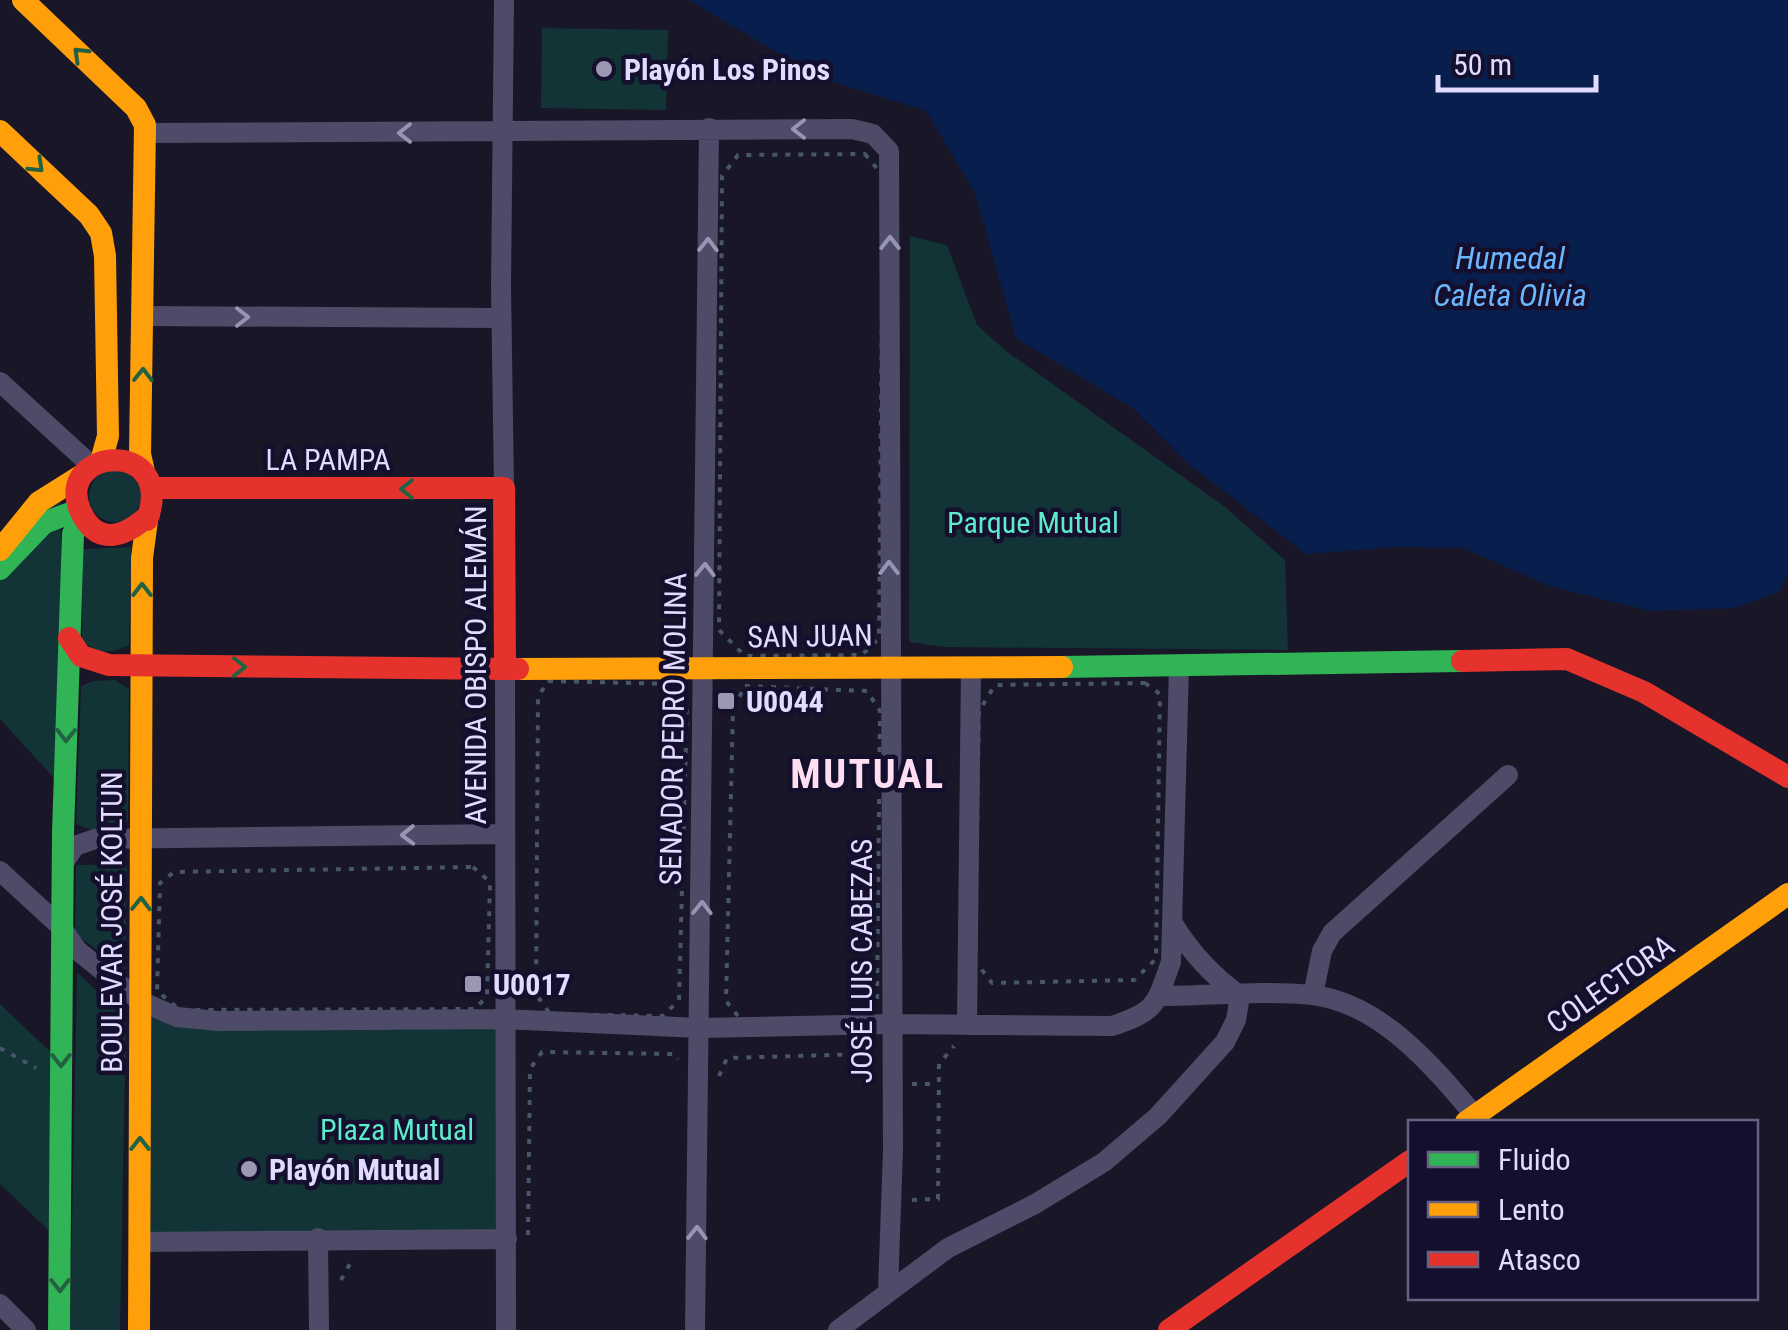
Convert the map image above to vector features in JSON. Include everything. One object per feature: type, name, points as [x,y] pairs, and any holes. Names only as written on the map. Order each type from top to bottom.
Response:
[{"type":"street","points":[[0,131],[101,232],[108,436],[76,499],[80,514],[97,531],[120,535],[132,532],[149,515],[148,480],[140,454],[146,133],[136,108],[23,0]]},
{"type":"street","name":"AVENIDA OBISPO ALEMÁN","points":[[504,0],[501,318],[506,1330]]},
{"type":"street","points":[[146,133],[502,133],[709,128]]},
{"type":"street","name":"JOSÉ LUIS CABEZAS","points":[[709,128],[860,130],[873,134],[889,151],[892,1024],[888,1290]]},
{"type":"street","name":"SENADOR PEDRO MOLINA","points":[[695,1330],[709,128]]},
{"type":"street","points":[[144,316],[501,318]]},
{"type":"street","points":[[0,382],[92,467]]},
{"type":"street","points":[[0,550],[38,502],[92,467],[124,459],[148,480]]},
{"type":"street","name":"LA PAMPA","points":[[148,480],[504,488]]},
{"type":"street","points":[[0,570],[44,523],[80,514]]},
{"type":"street","name":"BOULEVAR JOSÉ KOLTUN","points":[[60,1330],[63,864],[73,534],[80,514]]},
{"type":"street","name":"BOULEVAR JOSÉ KOLTUN","points":[[140,1330],[142,558],[149,515]]},
{"type":"street","name":"SAN JUAN","points":[[69,638],[73,650],[88,663],[142,666],[1179,666],[1566,658],[1644,692],[1788,777]]},
{"type":"street","points":[[969,1035],[970,666]]},
{"type":"street","points":[[0,871],[62,928],[77,950],[140,1001],[177,1017],[218,1021],[505,1020],[700,1028],[892,1024],[969,1035],[1112,1026],[1144,1016],[1159,996],[1170,962],[1179,666]]},
{"type":"street","points":[[1313,996],[1322,951],[1332,933],[1508,775]]},
{"type":"street","points":[[63,864],[74,846],[83,840],[505,834]]},
{"type":"street","name":"COLECTORA","points":[[1470,1119],[1788,894]]},
{"type":"street","points":[[1173,925],[1192,954],[1240,996]]},
{"type":"street","points":[[1159,996],[1313,996],[1356,1010],[1420,1054],[1470,1119]]},
{"type":"street","points":[[838,1330],[948,1248],[1035,1204],[1104,1162],[1158,1116],[1225,1042],[1236,1020],[1240,996]]},
{"type":"street","points":[[1169,1330],[1408,1162]]},
{"type":"street","points":[[318,1238],[319,1330]]},
{"type":"street","points":[[140,1242],[507,1239]]},
{"type":"street","points":[[0,1304],[26,1330]]},
{"type":"path","points":[[865,154],[883,176],[879,638],[862,655],[745,656],[720,630],[722,176],[738,155],[865,154]]},
{"type":"path","points":[[548,682],[676,684],[687,703],[680,1000],[663,1016],[550,1014],[536,994],[538,698],[548,682]]},
{"type":"path","points":[[1145,683],[1160,694],[1156,959],[1134,980],[992,983],[975,962],[978,711],[995,685],[1145,683]]},
{"type":"path","points":[[746,686],[867,691],[880,710],[876,1004],[859,1018],[742,1021],[726,1001],[733,709],[746,686]]},
{"type":"path","points":[[473,867],[490,882],[487,996],[475,1009],[180,1010],[157,991],[160,883],[174,872],[473,867]]},
{"type":"path","points":[[890,1200],[938,1200],[940,1064],[952,1046],[969,1035]]},
{"type":"path","points":[[0,1048],[61,1084]]},
{"type":"path","points":[[528,1235],[530,1069],[542,1052],[674,1054],[684,1068]]},
{"type":"path","points":[[718,1078],[727,1058],[865,1054],[878,1065]]},
{"type":"path","points":[[341,1280],[352,1261]]},
{"type":"green space","name":"Playón Los Pinos","points":[[542,28],[668,30],[666,110],[541,108]]},
{"type":"green space","name":"Parque Mutual","points":[[910,236],[947,245],[977,325],[1006,351],[1225,507],[1285,560],[1288,650],[946,647],[909,642]]},
{"type":"green space","points":[[115,470],[133,478],[141,496],[133,514],[115,522],[97,514],[89,496],[97,478]]},
{"type":"green space","points":[[60,488],[65,790],[0,719],[0,550]]},
{"type":"green space","points":[[131,547],[129,645],[99,650],[82,641],[83,549]]},
{"type":"green space","points":[[115,680],[129,689],[128,821],[119,830],[94,831],[76,824],[81,686]]},
{"type":"green space","points":[[76,865],[127,865],[125,970],[75,934]]},
{"type":"green space","points":[[77,972],[126,1019],[120,1330],[70,1330]]},
{"type":"green space","name":"Plaza Mutual","points":[[140,1001],[177,1017],[505,1019],[507,1239],[140,1242]]},
{"type":"green space","points":[[0,1004],[61,1062],[60,1241],[0,1184]]},
{"type":"water","name":"Humedal Caleta Olivia","points":[[689,0],[1788,0],[1788,575],[1779,592],[1735,608],[1651,611],[1549,586],[1463,548],[1395,547],[1306,554],[1186,462],[1134,409],[1016,338],[975,193],[926,111],[818,77]]},
{"type":"traffic: fast","points":[[0,569],[44,523],[78,510]]},
{"type":"traffic: fast","points":[[59,1330],[63,832],[73,534],[82,518]]},
{"type":"traffic: fast","points":[[1062,667],[1462,661]]},
{"type":"traffic: slow","points":[[23,0],[136,108],[145,125],[140,454],[144,472]]},
{"type":"traffic: slow","points":[[0,131],[89,215],[101,233],[105,256],[108,436],[101,461]]},
{"type":"traffic: slow","points":[[0,550],[39,502],[82,475]]},
{"type":"traffic: slow","points":[[139,1330],[142,558],[147,520]]},
{"type":"traffic: slow","points":[[518,669],[1062,667]]},
{"type":"traffic: slow","points":[[1469,1120],[1788,894]]},
{"type":"traffic: jam","points":[[147,520],[152,493],[146,475],[132,464],[115,460],[84,473],[77,489],[80,510],[95,530],[103,534],[121,533],[140,523],[149,515]]},
{"type":"traffic: jam","points":[[152,488],[504,488],[505,669]]},
{"type":"traffic: jam","points":[[69,638],[81,656],[109,665],[518,669]]},
{"type":"traffic: jam","points":[[1462,661],[1567,659],[1644,692],[1788,777]]},
{"type":"traffic: jam","points":[[1169,1330],[1408,1162]]},
{"type":"place","name":"Playón Los Pinos","points":[[604,69]]},
{"type":"place","name":"U0044","points":[[726,701]]},
{"type":"place","name":"U0017","points":[[473,984]]},
{"type":"place","name":"Playón Mutual","points":[[249,1169]]},
{"type":"district","name":"MUTUAL","points":[[868,774]]}]
